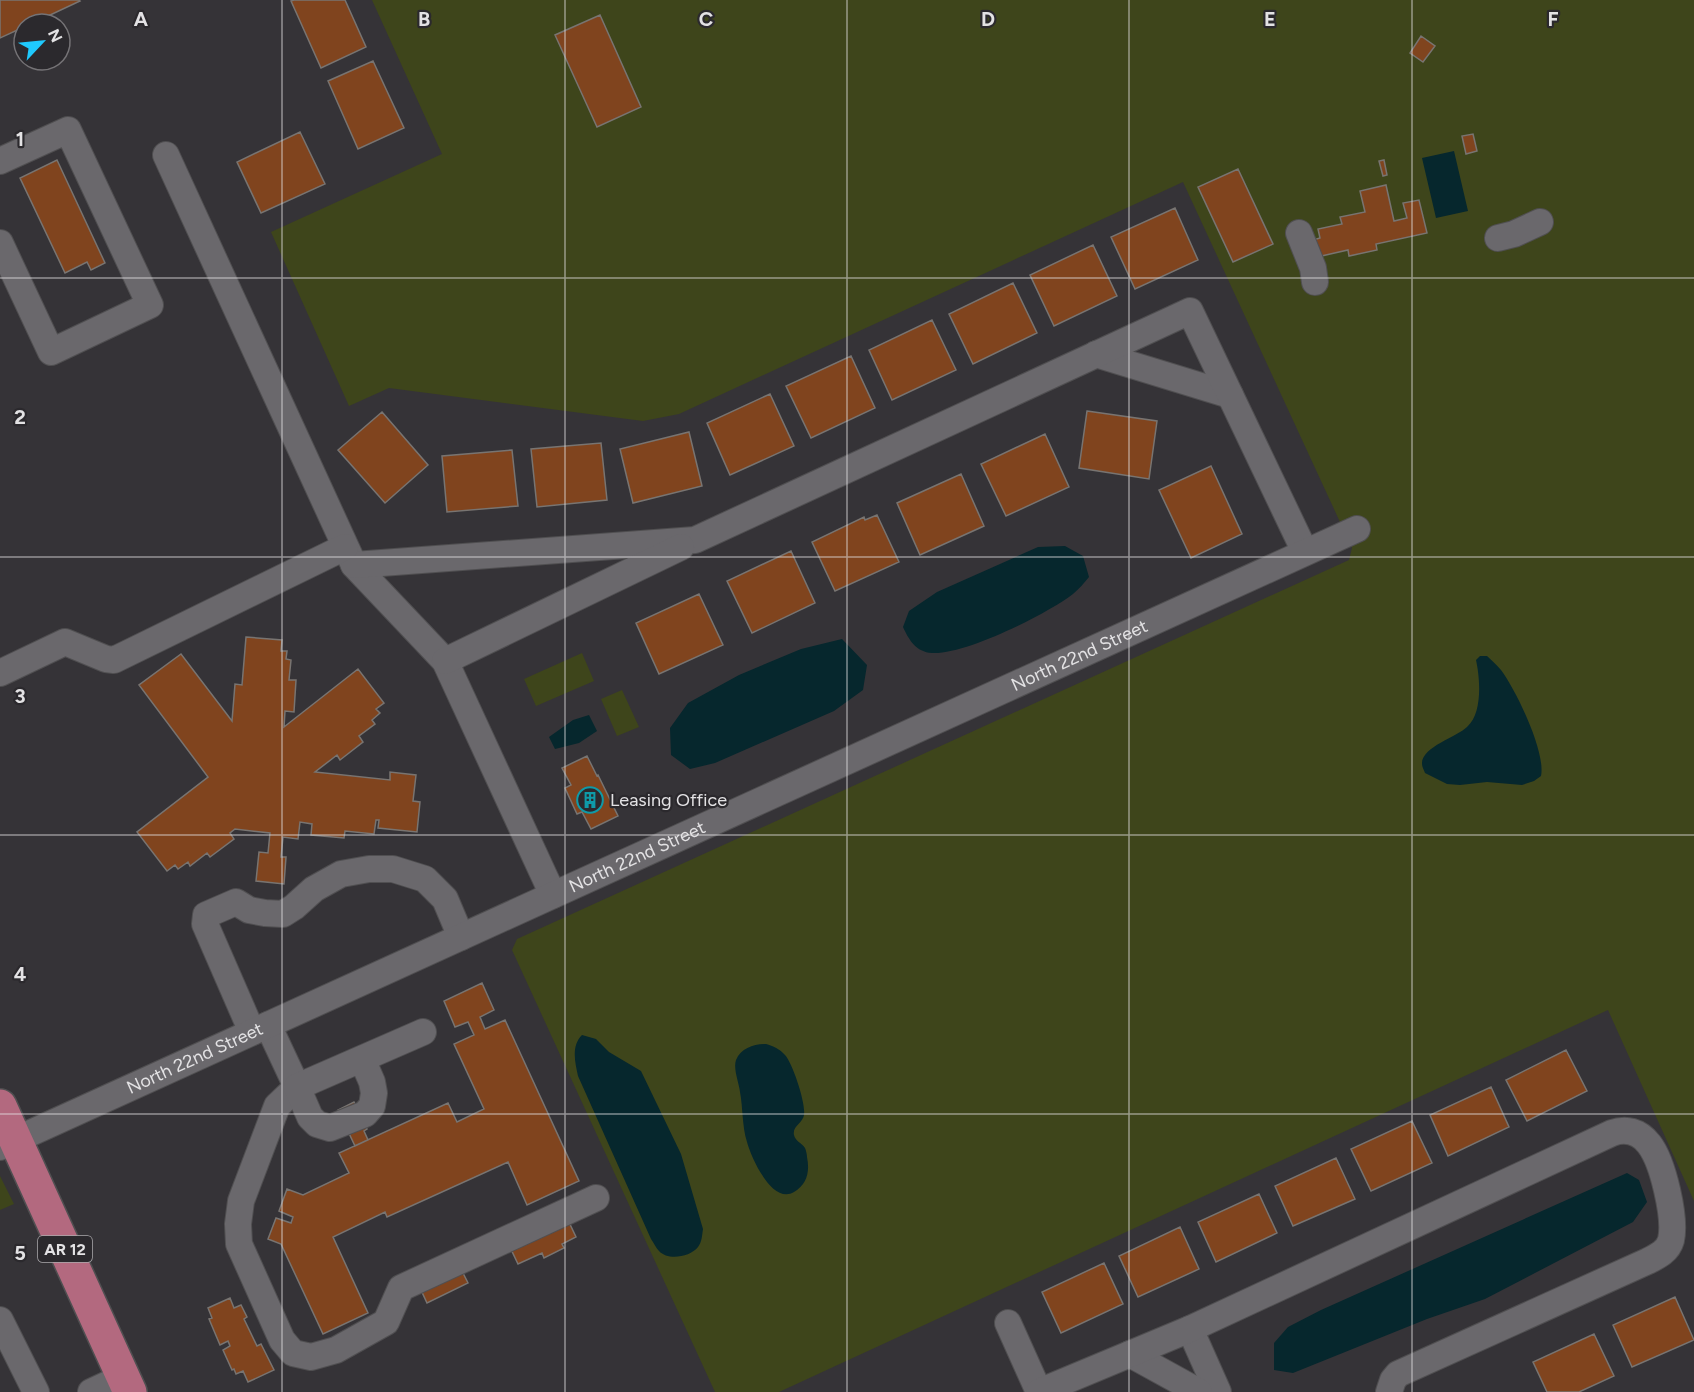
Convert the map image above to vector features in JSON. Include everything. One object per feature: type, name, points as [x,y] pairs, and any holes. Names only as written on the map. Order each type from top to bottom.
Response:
[{"type":"highway","name":"AR 12","points":[[0,1106],[8,1144],[127,1384]]},
{"type":"street","points":[[0,161],[68,130],[150,305],[51,352],[0,243]]},
{"type":"street","points":[[166,155],[350,556],[445,661],[553,895]]},
{"type":"street","points":[[1498,238],[1514,234],[1540,222]]},
{"type":"street","points":[[1299,233],[1313,268],[1315,282]]},
{"type":"street","points":[[445,661],[695,540],[1190,311],[1305,552]]},
{"type":"street","points":[[1096,354],[1230,395]]},
{"type":"street","name":"North 22nd Street","points":[[8,1144],[1357,529]]},
{"type":"street","points":[[0,673],[65,642],[106,659],[114,660],[350,556],[695,540]]},
{"type":"street","points":[[362,1059],[372,1082],[374,1094],[372,1106],[365,1114],[330,1128],[317,1124],[310,1117],[297,1087],[260,1029],[205,924],[206,915],[236,902],[249,910],[282,914],[294,907],[314,889],[341,874],[369,869],[393,869],[425,879],[445,899],[461,937]]},
{"type":"street","points":[[423,1032],[297,1087],[277,1106],[242,1201],[238,1224],[238,1244],[282,1340],[293,1353],[311,1357],[336,1350],[386,1322],[401,1288],[596,1198]]},
{"type":"street","points":[[1008,1323],[1039,1392],[1190,1329],[1612,1133],[1623,1129],[1634,1132],[1649,1144],[1660,1166],[1669,1197],[1672,1222],[1671,1241],[1664,1252],[1648,1262],[1398,1374],[1389,1392]]},
{"type":"street","points":[[0,1320],[36,1392]]},
{"type":"street","points":[[1190,1329],[1218,1392]]},
{"type":"street","points":[[1131,1354],[1199,1392]]},
{"type":"street","points":[[91,1392],[127,1384]]},
{"type":"green space","points":[[372,0],[1694,0],[1694,1201],[1608,1010],[779,1392],[715,1392],[512,950],[517,939],[1349,560],[1352,548],[1183,182],[679,414],[643,421],[389,388],[349,406],[271,232],[442,154]]},
{"type":"green space","points":[[582,653],[594,681],[536,706],[524,679]]},
{"type":"green space","points":[[622,690],[639,727],[617,736],[601,699]]},
{"type":"green space","points":[[0,1176],[14,1204],[0,1210]]},
{"type":"water","points":[[1454,151],[1468,211],[1436,218],[1422,158]]},
{"type":"water","points":[[1065,546],[1083,556],[1089,577],[1073,594],[1026,622],[964,647],[932,653],[914,644],[903,627],[909,611],[937,592],[1038,547]]},
{"type":"water","points":[[842,639],[867,665],[863,690],[834,711],[715,763],[690,769],[671,755],[670,728],[688,703],[739,675],[801,649]]},
{"type":"water","points":[[1480,656],[1487,656],[1501,670],[1528,722],[1539,752],[1541,765],[1541,776],[1534,781],[1522,785],[1487,782],[1460,785],[1447,784],[1425,773],[1422,764],[1427,752],[1462,731],[1476,713],[1479,676],[1476,660]]},
{"type":"water","points":[[589,715],[597,731],[579,743],[555,749],[549,737],[573,720]]},
{"type":"water","points":[[582,1035],[596,1039],[609,1052],[641,1071],[681,1154],[703,1229],[699,1245],[690,1253],[668,1256],[659,1251],[651,1239],[578,1076],[575,1049]]},
{"type":"water","points":[[766,1044],[779,1049],[785,1055],[792,1067],[803,1102],[804,1115],[794,1135],[804,1146],[808,1173],[798,1189],[786,1194],[778,1192],[771,1186],[758,1168],[749,1149],[736,1072],[736,1060],[741,1052],[753,1046]]},
{"type":"water","points":[[1627,1173],[1639,1180],[1647,1202],[1633,1222],[1485,1299],[1427,1319],[1293,1373],[1274,1370],[1274,1343],[1288,1327],[1321,1310]]},
{"type":"building","points":[[0,0],[80,1],[57,12],[12,12],[12,32],[0,38]]},
{"type":"building","points":[[345,0],[366,47],[321,68],[291,1]]},
{"type":"building","points":[[600,15],[641,107],[597,127],[555,35]]},
{"type":"building","points":[[1421,36],[1435,46],[1423,62],[1410,53]]},
{"type":"building","points":[[373,61],[404,128],[358,149],[328,81]]},
{"type":"building","points":[[300,132],[325,184],[261,213],[237,162]]},
{"type":"building","points":[[1473,134],[1477,151],[1466,154],[1462,136]]},
{"type":"building","points":[[57,160],[105,263],[91,270],[87,262],[65,273],[20,178]]},
{"type":"building","points":[[1384,160],[1387,175],[1383,176],[1379,161]]},
{"type":"building","points":[[1238,169],[1273,244],[1233,262],[1198,187]]},
{"type":"building","points":[[1386,185],[1394,221],[1407,218],[1403,203],[1419,200],[1427,233],[1376,244],[1377,250],[1349,256],[1348,250],[1317,257],[1313,240],[1320,238],[1318,229],[1342,224],[1340,217],[1365,212],[1360,191]]},
{"type":"building","points":[[1175,208],[1198,260],[1135,289],[1111,237]]},
{"type":"building","points":[[1093,245],[1117,296],[1054,326],[1030,275]]},
{"type":"building","points":[[1013,283],[1037,333],[973,364],[949,314]]},
{"type":"building","points":[[932,320],[956,370],[892,400],[869,350]]},
{"type":"building","points":[[851,356],[875,408],[811,438],[786,386]]},
{"type":"building","points":[[770,394],[794,446],[730,475],[707,423]]},
{"type":"building","points":[[1087,411],[1157,421],[1149,479],[1079,468]]},
{"type":"building","points":[[382,412],[428,465],[385,503],[338,450]]},
{"type":"building","points":[[689,432],[702,486],[633,503],[620,449]]},
{"type":"building","points":[[1045,434],[1069,487],[1006,516],[981,464]]},
{"type":"building","points":[[601,443],[607,500],[537,507],[531,449]]},
{"type":"building","points":[[512,450],[518,506],[447,512],[442,456]]},
{"type":"building","points":[[1211,466],[1242,534],[1191,558],[1159,490]]},
{"type":"building","points":[[961,474],[984,526],[920,555],[897,503]]},
{"type":"building","points":[[877,515],[899,562],[835,591],[812,542],[864,517],[865,520]]},
{"type":"building","points":[[791,551],[815,603],[752,633],[727,581]]},
{"type":"building","points":[[699,594],[723,645],[659,674],[636,623]]},
{"type":"building","points":[[246,637],[282,640],[281,651],[287,651],[286,659],[291,660],[289,680],[296,680],[294,712],[285,711],[284,727],[358,669],[384,703],[376,709],[380,713],[372,720],[375,724],[359,736],[363,742],[340,760],[337,755],[315,772],[390,780],[390,772],[416,775],[413,801],[420,802],[417,832],[378,828],[379,820],[376,820],[374,834],[345,831],[344,838],[311,835],[312,824],[300,822],[298,839],[283,837],[281,857],[286,857],[284,884],[256,881],[259,852],[268,853],[270,833],[235,829],[230,833],[234,839],[210,857],[207,853],[190,866],[188,862],[178,869],[175,865],[167,871],[137,832],[208,777],[139,685],[181,654],[232,721],[235,684],[242,685]]},
{"type":"building","name":"Leasing Office","points":[[587,756],[618,816],[591,829],[582,812],[577,814],[565,788],[571,785],[562,768]]},
{"type":"building","points":[[482,983],[494,1010],[480,1017],[485,1029],[505,1020],[579,1181],[527,1205],[508,1162],[387,1217],[385,1212],[333,1237],[368,1313],[323,1334],[281,1244],[268,1239],[276,1218],[291,1223],[293,1217],[279,1211],[287,1189],[303,1195],[349,1173],[339,1153],[448,1103],[457,1122],[484,1109],[454,1044],[474,1035],[468,1022],[455,1027],[444,1001]]},
{"type":"building","points":[[1566,1050],[1587,1091],[1527,1121],[1506,1080]]},
{"type":"building","points":[[1491,1087],[1509,1127],[1448,1156],[1430,1115]]},
{"type":"building","points":[[354,1102],[367,1129],[364,1131],[368,1140],[355,1146],[338,1110]]},
{"type":"building","points":[[1412,1121],[1432,1163],[1371,1191],[1351,1149]]},
{"type":"building","points":[[1336,1158],[1355,1199],[1293,1226],[1275,1186]]},
{"type":"building","points":[[1259,1194],[1277,1233],[1216,1262],[1198,1222]]},
{"type":"building","points":[[567,1218],[576,1237],[562,1244],[564,1248],[544,1258],[542,1253],[518,1264],[509,1245]]},
{"type":"building","points":[[1180,1227],[1199,1269],[1138,1297],[1119,1256]]},
{"type":"building","points":[[1104,1263],[1123,1304],[1061,1333],[1042,1292]]},
{"type":"building","points":[[462,1271],[468,1283],[427,1303],[421,1290]]},
{"type":"building","points":[[1675,1297],[1694,1340],[1632,1367],[1613,1325]]},
{"type":"building","points":[[230,1298],[234,1308],[241,1305],[247,1317],[244,1319],[257,1346],[261,1344],[274,1370],[248,1382],[243,1371],[236,1374],[234,1369],[232,1370],[223,1350],[230,1346],[228,1341],[220,1345],[209,1319],[212,1318],[208,1308]]},
{"type":"building","points":[[1594,1334],[1614,1376],[1579,1392],[1547,1392],[1533,1362]]},
{"type":"place","name":"Leasing Office","points":[[590,800]]}]
